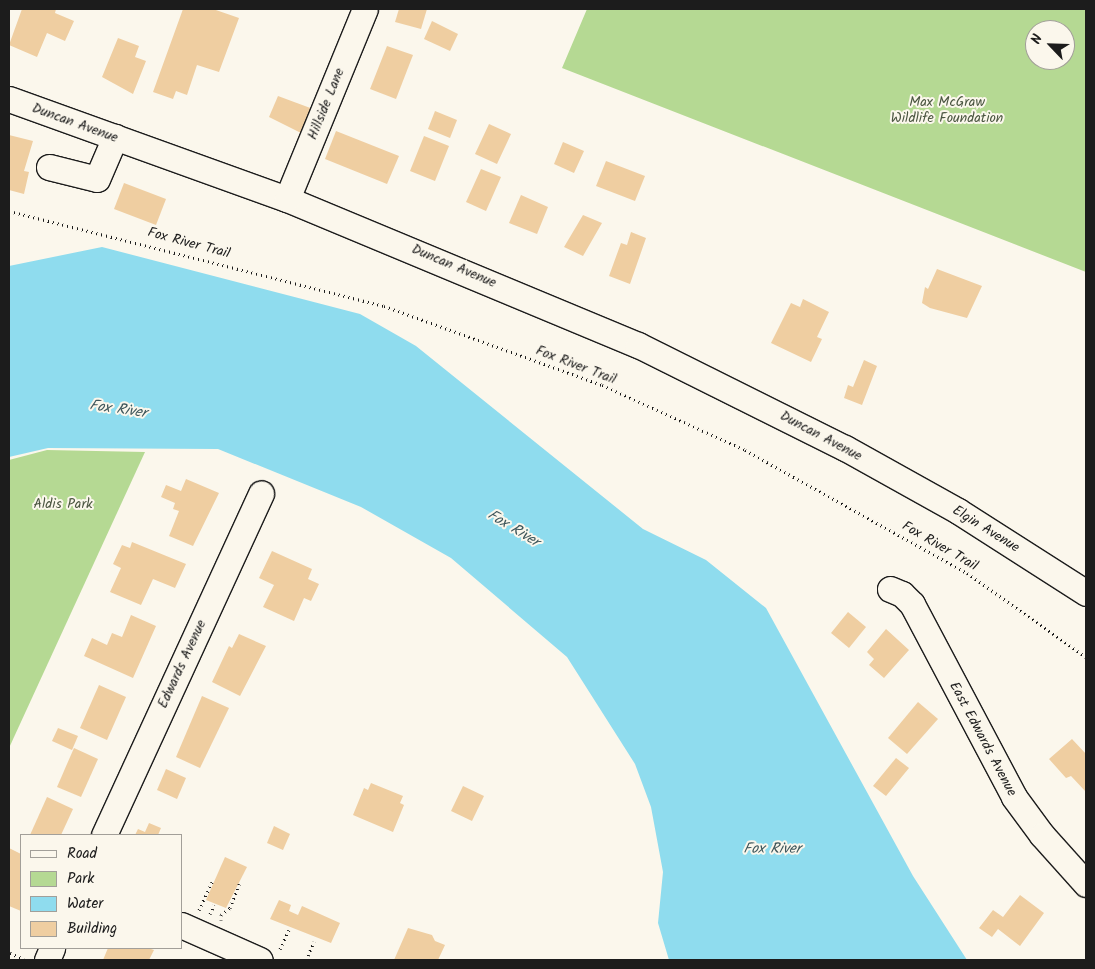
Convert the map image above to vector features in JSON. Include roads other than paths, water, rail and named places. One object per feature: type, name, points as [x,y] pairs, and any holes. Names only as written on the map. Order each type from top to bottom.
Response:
[{"type":"street","name":"Hillside Lane","points":[[287,199],[365,9]]},
{"type":"street","name":"Duncan Avenue","points":[[9,99],[287,199],[638,345],[764,405],[884,470]]},
{"type":"street","points":[[49,167],[97,179],[114,137]]},
{"type":"street","name":"Elgin Avenue","points":[[884,470],[958,511],[1086,592]]},
{"type":"street","name":"Edwards Avenue","points":[[104,834],[261,493]]},
{"type":"street","name":"East Edwards Avenue","points":[[890,590],[902,594],[912,604],[961,702],[1018,804],[1086,884]]},
{"type":"street","points":[[189,919],[270,955]]},
{"type":"street","points":[[35,960],[51,949]]},
{"type":"water","name":"Fox River","points":[[102,247],[360,314],[416,346],[643,529],[706,560],[766,608],[913,876],[967,960],[669,960],[658,923],[663,872],[651,807],[635,764],[567,657],[451,558],[361,507],[218,449],[48,448],[9,457],[9,266]]},
{"type":"park label","name":"Max McGraw Wildlife Foundation","points":[[947,110]]},
{"type":"park label","name":"Aldis Park","points":[[63,504]]}]
